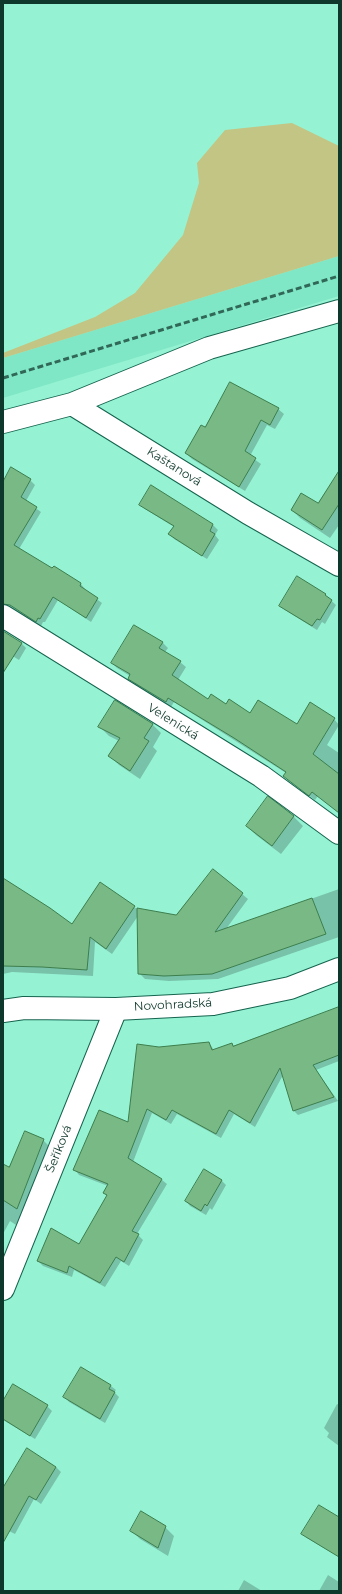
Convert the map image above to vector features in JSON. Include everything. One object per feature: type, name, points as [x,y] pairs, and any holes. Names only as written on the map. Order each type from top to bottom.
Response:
[{"type":"street","points":[[3,422],[72,404],[209,348],[339,311]]},
{"type":"street","name":"Kaštanová","points":[[72,404],[248,513],[339,565]]},
{"type":"street","name":"Velenická","points":[[3,616],[261,776],[339,833]]},
{"type":"street","name":"Novohradská","points":[[3,1011],[24,1008],[116,1009],[213,1004],[290,988],[339,969]]},
{"type":"street","name":"Šeříková","points":[[3,1289],[116,1009]]},
{"type":"shaded area","points":[[292,123],[339,146],[339,256],[3,358],[3,353],[95,317],[135,293],[183,235],[199,183],[197,163],[225,130]]},
{"type":"shaded area","points":[[339,256],[339,296],[3,398],[3,358]]},
{"type":"building","points":[[230,382],[279,408],[270,425],[261,420],[245,451],[256,458],[239,487],[185,453],[201,425],[205,427]]},
{"type":"building","points":[[11,467],[31,479],[21,497],[37,507],[14,545],[52,568],[54,566],[81,583],[80,586],[98,598],[86,618],[53,597],[40,619],[38,618],[36,622],[10,605],[3,604],[3,482]]},
{"type":"building","points":[[339,471],[339,504],[322,530],[291,510],[301,493],[318,503]]},
{"type":"building","points":[[151,485],[213,524],[210,531],[215,534],[202,556],[168,534],[174,526],[139,505]]},
{"type":"building","points":[[297,576],[326,594],[325,595],[332,600],[320,620],[317,619],[312,626],[279,606]]},
{"type":"building","points":[[134,625],[163,642],[159,648],[181,661],[172,675],[208,699],[211,694],[226,704],[229,699],[250,713],[258,700],[297,724],[310,702],[335,718],[313,754],[339,774],[339,813],[312,792],[309,796],[283,776],[286,772],[234,738],[168,698],[166,702],[128,679],[130,674],[111,663]]},
{"type":"building","points":[[3,631],[22,643],[3,673]]},
{"type":"building","points":[[115,700],[153,724],[144,738],[149,741],[130,771],[108,756],[120,738],[98,727]]},
{"type":"building","points":[[268,796],[294,816],[272,846],[246,826]]},
{"type":"building","points":[[213,869],[243,893],[215,932],[312,898],[326,934],[212,974],[164,976],[138,974],[137,908],[176,915]]},
{"type":"building","points":[[3,878],[72,924],[100,882],[135,906],[106,949],[90,937],[87,970],[3,966]]},
{"type":"building","points":[[339,1007],[339,1055],[313,1065],[334,1097],[293,1111],[280,1068],[250,1123],[229,1110],[216,1134],[172,1110],[166,1120],[147,1109],[128,1158],[162,1179],[132,1231],[139,1234],[124,1262],[116,1257],[100,1283],[69,1266],[67,1273],[37,1261],[51,1228],[79,1244],[107,1195],[103,1193],[108,1184],[73,1170],[99,1110],[128,1122],[137,1044],[159,1047],[209,1042],[212,1050],[232,1043],[233,1046]]},
{"type":"building","points":[[25,1131],[44,1139],[17,1209],[3,1200],[3,1164],[9,1167]]},
{"type":"building","points":[[204,1169],[222,1180],[207,1206],[205,1204],[201,1211],[185,1201]]},
{"type":"building","points":[[81,1367],[111,1385],[109,1389],[115,1392],[100,1419],[63,1397]]},
{"type":"building","points":[[13,1384],[48,1405],[30,1436],[3,1419],[3,1401]]},
{"type":"building","points":[[27,1448],[56,1467],[36,1500],[29,1496],[3,1543],[3,1488]]},
{"type":"building","points":[[319,1505],[339,1517],[339,1557],[301,1534]]},
{"type":"building","points":[[141,1511],[166,1526],[158,1548],[130,1531]]},
{"type":"railway","points":[[3,378],[339,276]]}]
